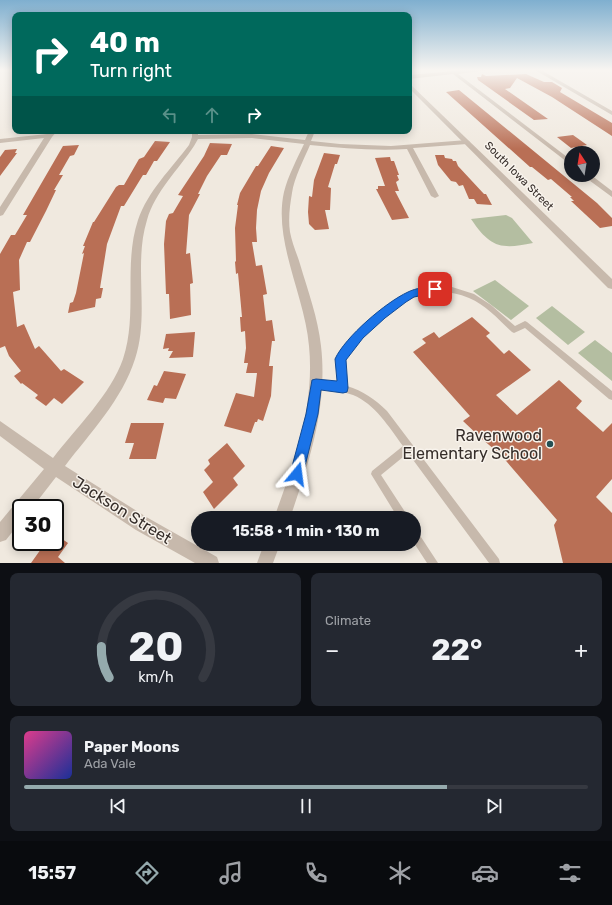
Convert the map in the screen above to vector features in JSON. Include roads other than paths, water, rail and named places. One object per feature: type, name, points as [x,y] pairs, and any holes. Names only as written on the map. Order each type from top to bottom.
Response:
[{"type":"street","name":"South Iowa Street","points":[[420,96],[612,285]]},
{"type":"street","points":[[484,96],[564,158]]},
{"type":"street","points":[[583,96],[612,113]]},
{"type":"street","points":[[0,141],[52,134]]},
{"type":"street","points":[[0,213],[52,134]]},
{"type":"street","points":[[28,499],[107,401],[122,377],[135,332],[138,241],[143,220],[154,195],[192,145],[195,134],[246,136],[359,147],[409,148],[467,142]]},
{"type":"street","points":[[284,511],[305,445],[312,414],[316,384],[315,348],[311,321],[286,232],[285,217],[288,191],[311,134]]},
{"type":"street","points":[[409,148],[435,196]]},
{"type":"street","points":[[595,182],[612,195]]},
{"type":"street","name":"Jackson Street","points":[[0,428],[58,462],[142,524],[211,563]]},
{"type":"street","points":[[0,534],[12,519]]},
{"type":"street","points":[[265,563],[269,551]]},
{"type":"lane","points":[[343,388],[340,359],[360,335],[381,315],[412,294],[422,291],[442,289],[471,295],[483,302],[514,330],[525,324],[612,396]]},
{"type":"lane","points":[[316,384],[358,392],[371,400],[384,414],[494,563]]},
{"type":"lane","points":[[399,511],[375,474],[408,447]]},
{"type":"lane","points":[[421,545],[433,563]]},
{"type":"place","name":"Ravenwood Elementary School","points":[[550,444]]}]
